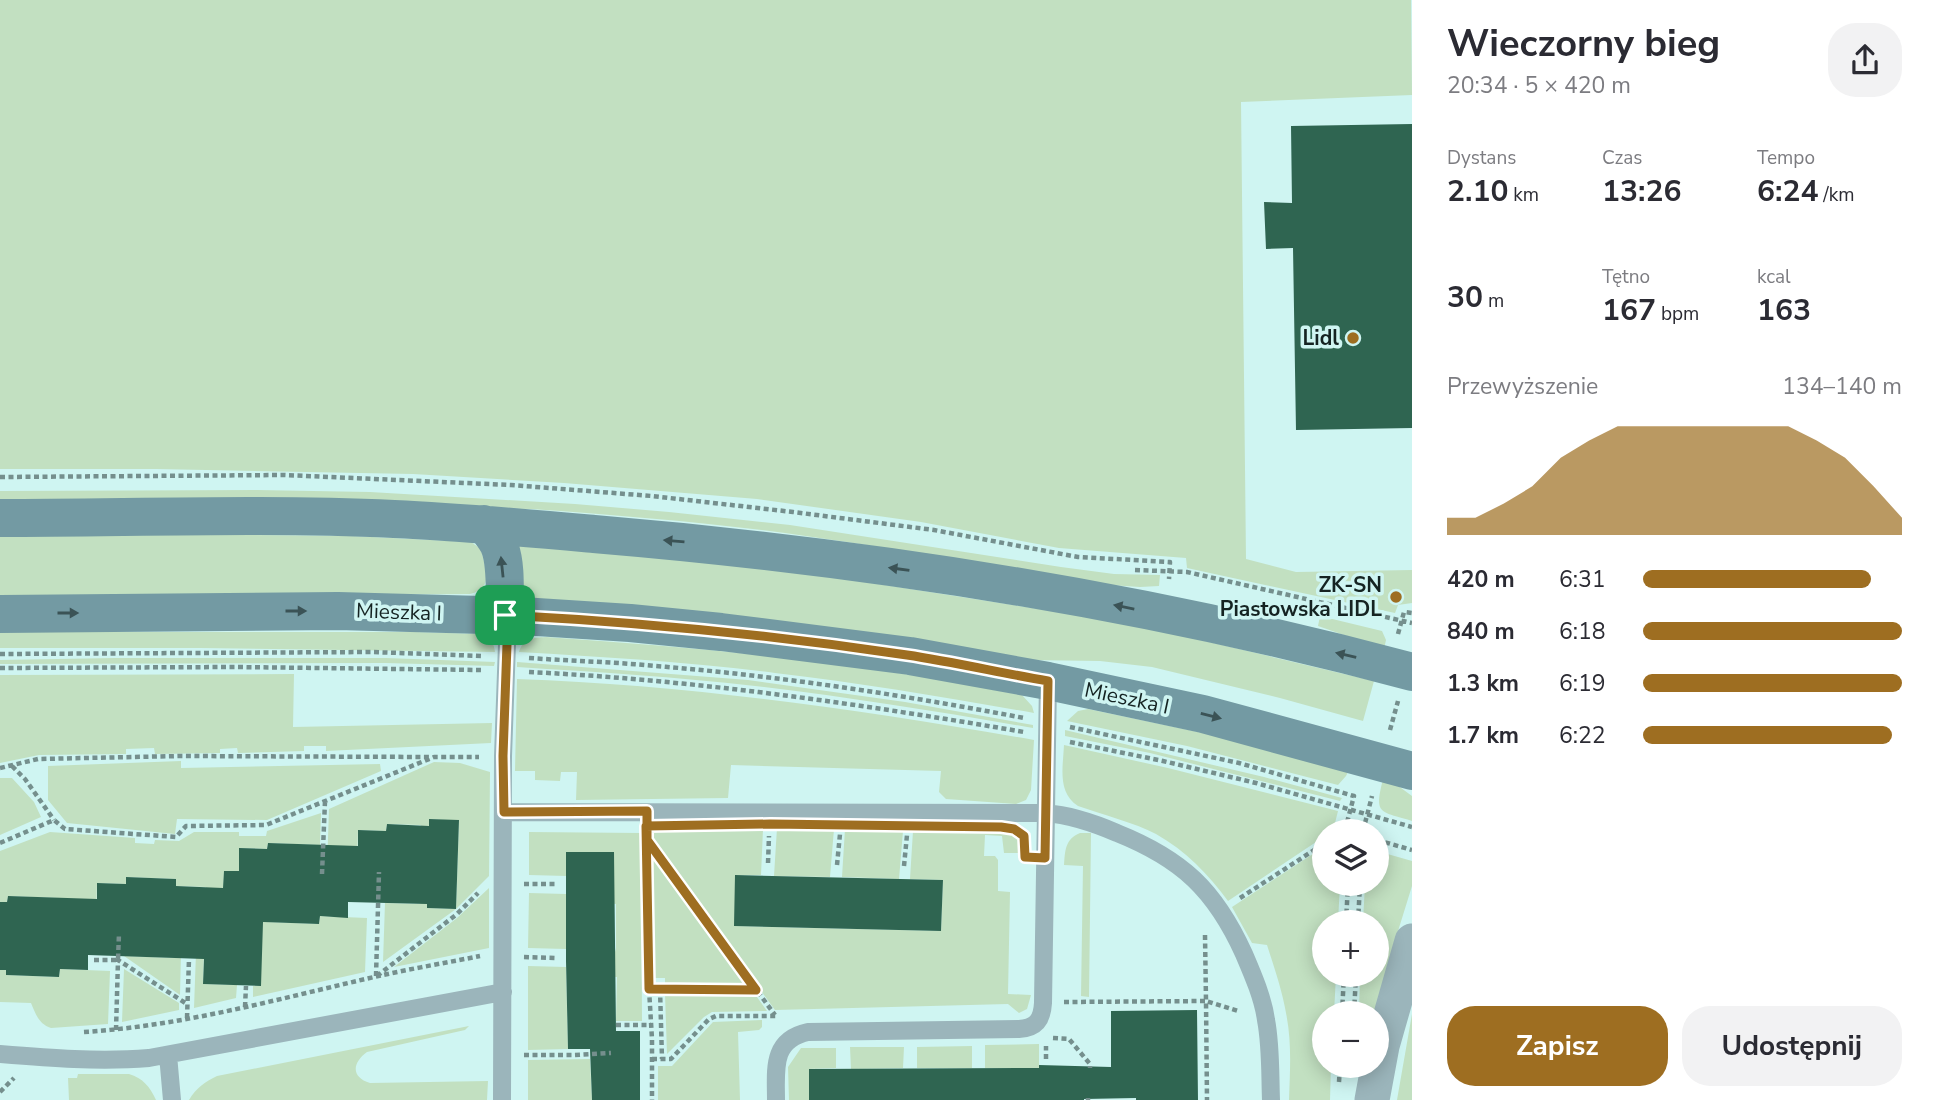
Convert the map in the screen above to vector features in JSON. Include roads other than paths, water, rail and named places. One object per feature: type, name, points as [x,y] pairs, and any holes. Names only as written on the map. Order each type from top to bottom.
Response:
[{"type":"street","points":[[0,518],[391,519],[484,524],[746,548],[1041,591],[1221,626],[1412,672]]},
{"type":"street","points":[[484,524],[500,549],[505,615]]},
{"type":"street","name":"Mieszka I","points":[[0,614],[338,611],[505,615],[631,623],[817,643],[910,656],[1048,681],[1203,714],[1412,771]]},
{"type":"street","points":[[1372,1100],[1382,1045],[1412,941]]},
{"type":"lane","points":[[502,1100],[503,756],[507,664],[505,615]]},
{"type":"lane","points":[[776,1100],[778,1054],[794,1037],[808,1032],[1027,1028],[1038,1024],[1043,1003],[1048,681]]},
{"type":"lane","points":[[504,812],[1045,813],[1097,824],[1149,846],[1170,859],[1207,892],[1220,909],[1240,945],[1266,1018],[1271,1100]]},
{"type":"lane","points":[[0,1054],[88,1060],[127,1060],[168,1055],[503,992]]},
{"type":"lane","points":[[168,1055],[172,1100]]},
{"type":"place","name":"Lidl","points":[[1353,338]]},
{"type":"place","name":"ZK-SN Piastowska LIDL","points":[[1396,597]]}]
